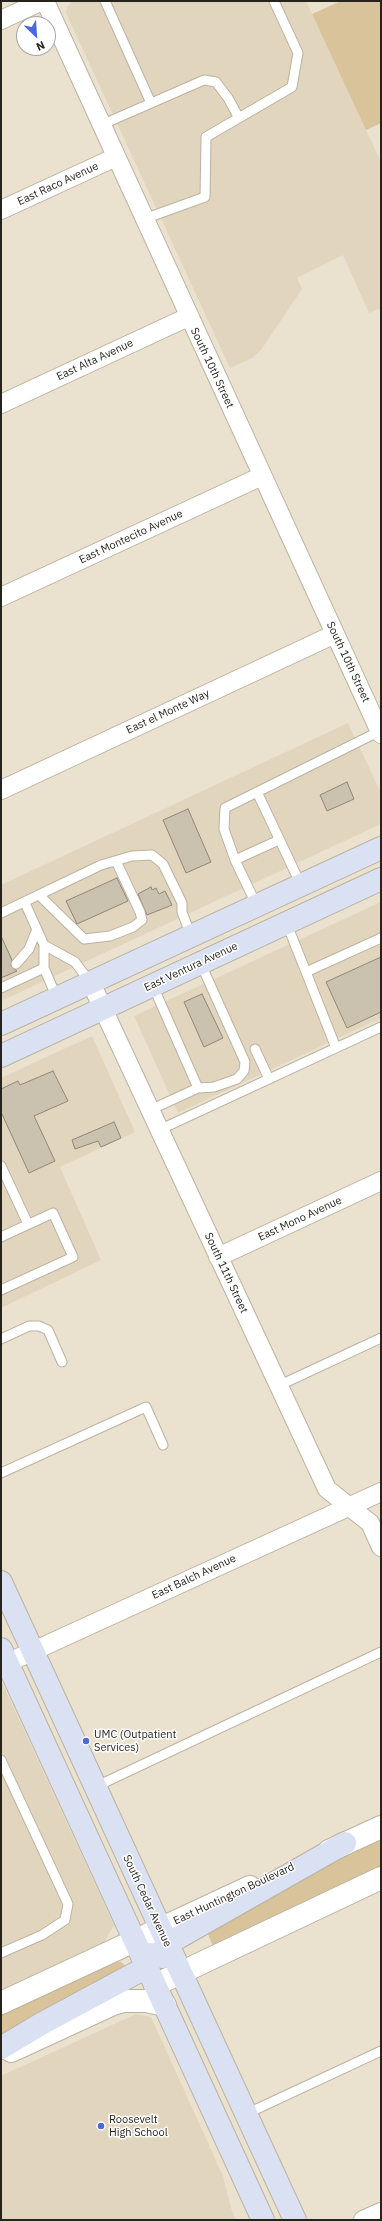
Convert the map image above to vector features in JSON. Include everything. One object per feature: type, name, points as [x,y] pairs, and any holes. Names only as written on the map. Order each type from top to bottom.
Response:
[{"type":"main road","points":[[1,1024],[381,848]]},
{"type":"main road","name":"East Ventura Avenue","points":[[1,1056],[381,878]]},
{"type":"main road","name":"South Cedar Avenue","points":[[1,1582],[295,2220]]},
{"type":"main road","points":[[3,1660],[165,2005],[263,2220]]},
{"type":"main road","points":[[1,2048],[41,2024],[151,1976],[164,1936],[345,1843]]},
{"type":"main road","points":[[209,2104],[248,2155],[278,2220]]},
{"type":"street","points":[[1,20],[42,1]]},
{"type":"street","name":"South 10th Street","points":[[45,1],[188,317],[380,733]]},
{"type":"street","name":"East Raco Avenue","points":[[1,210],[116,158]]},
{"type":"street","name":"East Alta Avenue","points":[[1,404],[188,317]]},
{"type":"street","name":"East Montecito Avenue","points":[[1,597],[262,476]]},
{"type":"street","name":"East el Monte Way","points":[[1,790],[335,634]]},
{"type":"street","name":"South 11th Street","points":[[91,983],[327,1489],[370,1523],[381,1547]]},
{"type":"street","name":"East Mono Avenue","points":[[218,1257],[381,1181]]},
{"type":"street","name":"East Balch Avenue","points":[[3,1660],[32,1651],[381,1492]]},
{"type":"street","points":[[345,1843],[381,1827]]},
{"type":"street","points":[[151,1976],[180,1972],[381,1878]]},
{"type":"street","name":"East Huntington Boulevard","points":[[1,2003],[134,1940],[164,1936]]},
{"type":"street","points":[[1,2056],[114,2004],[124,2001],[146,2001],[165,2005]]},
{"type":"street","points":[[362,2220],[381,2212]]},
{"type":"lane","points":[[105,1],[151,103]]},
{"type":"lane","points":[[144,220],[205,197],[206,138],[292,87],[298,52],[274,1]]},
{"type":"lane","points":[[101,125],[204,80],[216,82],[228,98],[239,118]]},
{"type":"lane","points":[[257,906],[235,860],[224,829],[225,808],[380,733]]},
{"type":"lane","points":[[257,792],[301,885]]},
{"type":"lane","points":[[235,860],[279,840]]},
{"type":"lane","points":[[1,913],[40,896],[101,865],[132,856],[152,855],[163,864],[182,903],[182,912],[191,936]]},
{"type":"lane","points":[[40,896],[84,939],[110,936],[133,927],[142,920],[140,912],[116,861]]},
{"type":"lane","points":[[25,903],[44,944],[44,968],[57,998]]},
{"type":"lane","points":[[286,922],[336,1048]]},
{"type":"lane","points":[[16,964],[29,949],[37,929]]},
{"type":"lane","points":[[306,972],[381,938]]},
{"type":"lane","points":[[44,944],[75,962],[91,983]]},
{"type":"lane","points":[[150,1110],[198,1088],[214,1087],[237,1079],[244,1071],[245,1062],[200,962]]},
{"type":"lane","points":[[1,988],[44,968]]},
{"type":"lane","points":[[152,985],[198,1088]]},
{"type":"lane","points":[[159,1130],[381,1027]]},
{"type":"lane","points":[[255,1049],[269,1079]]},
{"type":"lane","points":[[1,1166],[28,1224]]},
{"type":"lane","points":[[1,1237],[53,1213],[73,1257],[1,1290]]},
{"type":"lane","points":[[1,1340],[29,1326],[39,1326],[48,1330],[62,1362]]},
{"type":"lane","points":[[278,1386],[381,1338]]},
{"type":"lane","points":[[1,1473],[146,1407],[163,1445]]},
{"type":"lane","points":[[95,1787],[381,1652]]},
{"type":"lane","points":[[1,1760],[68,1904],[65,1920],[42,1935],[1,1953]]},
{"type":"lane","points":[[246,2114],[381,2051]]},
{"type":"shaded area","points":[[73,1],[306,1],[381,162],[381,308],[369,313],[343,255],[297,278],[302,289],[261,350],[252,358],[230,368],[66,13],[67,7]]},
{"type":"shaded area","points":[[341,1],[381,1],[381,123],[366,130],[312,14]]},
{"type":"shaded area","points":[[348,723],[381,793],[381,824],[1,1001],[1,885]]},
{"type":"shaded area","points":[[381,902],[381,1018],[178,1113],[134,1016]]},
{"type":"shaded area","points":[[92,1036],[135,1132],[60,1167],[101,1260],[1,1308],[1,1078]]},
{"type":"shaded area","points":[[1,1680],[114,1925],[104,1942],[1,1990]]},
{"type":"shaded area","points":[[381,1834],[381,1868],[213,1946],[205,1927]]},
{"type":"shaded area","points":[[115,1962],[121,1962],[127,1967],[1,2039],[1,2015]]},
{"type":"shaded area","name":"Roosevelt High School","points":[[136,2014],[151,2017],[223,2176],[231,2208],[236,2220],[1,2220],[1,2076]]},
{"type":"building","points":[[347,782],[354,799],[327,811],[320,795]]},
{"type":"building","points":[[188,809],[211,862],[186,873],[163,820]]},
{"type":"building","points":[[117,878],[128,901],[77,924],[66,901]]},
{"type":"building","points":[[151,887],[152,890],[156,888],[159,894],[165,891],[172,905],[147,915],[138,894]]},
{"type":"building","points":[[1,936],[12,960],[11,966],[17,971],[1,978]]},
{"type":"building","points":[[381,957],[381,1012],[347,1028],[326,982]]},
{"type":"building","points":[[202,994],[223,1038],[204,1047],[184,1002]]},
{"type":"building","points":[[53,1071],[68,1101],[34,1116],[55,1161],[29,1173],[1,1112],[1,1089],[18,1081],[20,1085]]},
{"type":"building","points":[[114,1122],[121,1138],[101,1147],[98,1141],[75,1149],[72,1140]]},
{"type":"place","name":"UMC (Outpatient Services)","points":[[86,1741]]},
{"type":"place","name":"Roosevelt High School","points":[[101,2126]]}]
